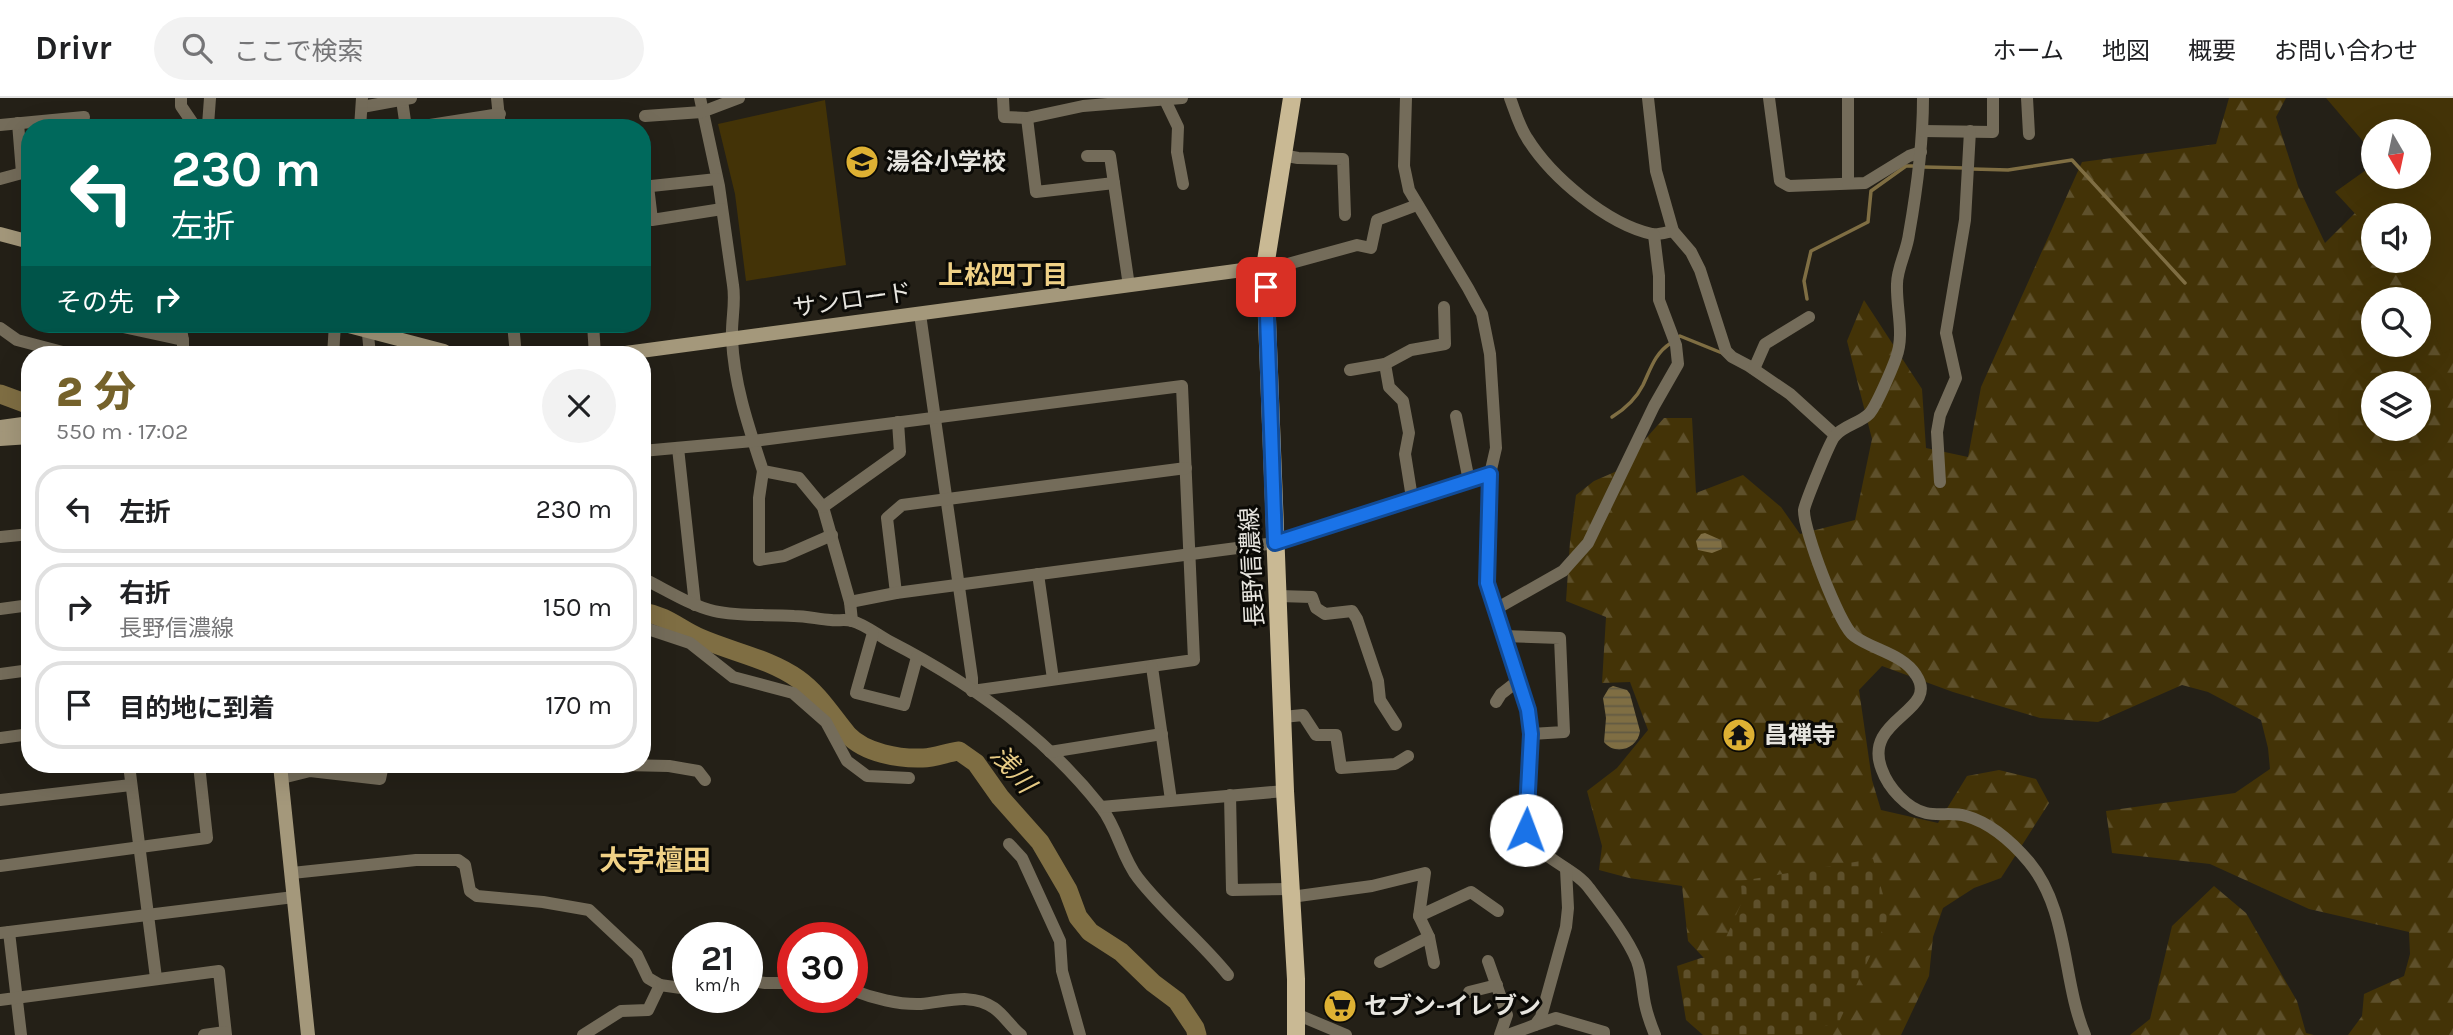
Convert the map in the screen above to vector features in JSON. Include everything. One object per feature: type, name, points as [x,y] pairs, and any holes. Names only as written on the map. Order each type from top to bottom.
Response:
[{"type":"main road","name":"長野信濃線","points":[[1292,98],[1265,267],[1296,1035]]},
{"type":"street","points":[[181,98],[181,106],[190,119]]},
{"type":"street","points":[[208,119],[210,98]]},
{"type":"street","points":[[497,98],[500,119]]},
{"type":"street","points":[[700,98],[718,179],[735,298],[732,339],[736,385],[763,471],[759,498],[759,560],[783,556],[832,535]]},
{"type":"street","points":[[645,116],[702,112],[739,98]]},
{"type":"street","points":[[1003,98],[1004,117],[1027,118],[1083,106],[1182,98]]},
{"type":"street","points":[[1048,98],[1049,112]]},
{"type":"street","points":[[1406,98],[1404,166],[1409,190],[1484,319],[1490,354],[1496,448],[1490,474],[1487,583],[1528,710],[1531,734],[1526,830],[1529,839],[1566,869],[1580,876],[1637,962],[1645,1006],[1655,1035]]},
{"type":"street","points":[[1510,98],[1525,136],[1541,157],[1600,212],[1654,235],[1673,230]]},
{"type":"street","points":[[1648,98],[1656,171],[1673,230],[1691,252],[1700,270],[1726,351],[1790,394],[1835,435]]},
{"type":"street","points":[[1769,98],[1780,181],[1789,186],[1865,183],[1909,156],[1921,152]]},
{"type":"street","points":[[1847,98],[1848,183]]},
{"type":"street","points":[[1923,98],[1921,152],[1909,239],[1897,282],[1901,341],[1897,357],[1870,414],[1835,435],[1804,510],[1833,604],[1850,633],[1872,648],[1908,664],[1919,678],[1921,692],[1915,705],[1885,729],[1877,748],[1882,770],[1896,793],[1912,807],[1925,813],[1962,814],[1979,820],[2004,836],[2032,866],[2052,901],[2077,1017],[2085,1035]]},
{"type":"street","points":[[1923,131],[1993,132],[1993,98]]},
{"type":"street","points":[[2027,98],[2029,134]]},
{"type":"street","points":[[362,102],[407,99],[406,119]]},
{"type":"street","points":[[1164,99],[1178,127],[1177,152],[1183,184]]},
{"type":"street","points":[[62,119],[84,117]]},
{"type":"street","points":[[1027,118],[1036,192],[1114,183]]},
{"type":"street","points":[[0,125],[19,123],[21,138]]},
{"type":"street","points":[[1940,482],[1937,432],[1940,415],[1956,378],[1946,333],[1965,220],[1970,131]]},
{"type":"street","points":[[1282,155],[1343,159],[1345,215]]},
{"type":"street","points":[[1087,156],[1110,156],[1129,286]]},
{"type":"street","points":[[0,179],[21,176]]},
{"type":"street","points":[[651,186],[718,179]]},
{"type":"street","points":[[1265,267],[1284,265],[1357,245],[1371,248],[1377,220],[1418,205]]},
{"type":"street","points":[[651,215],[652,220],[722,209]]},
{"type":"street","points":[[0,234],[21,240]]},
{"type":"street","points":[[1494,610],[1563,570],[1588,542],[1654,406],[1678,364],[1676,345],[1659,300],[1654,235]]},
{"type":"street","name":"サンロード","points":[[651,350],[1265,267]]},
{"type":"street","points":[[1350,370],[1385,364],[1411,350],[1445,344],[1444,307]]},
{"type":"street","points":[[920,314],[972,691]]},
{"type":"street","points":[[1754,369],[1765,344],[1809,317]]},
{"type":"street","points":[[0,328],[17,340],[40,346]]},
{"type":"street","points":[[151,333],[183,340]]},
{"type":"street","points":[[182,333],[183,346]]},
{"type":"street","points":[[386,333],[428,346]]},
{"type":"street","points":[[1385,364],[1389,387],[1403,401],[1409,433],[1405,454],[1412,498]]},
{"type":"street","points":[[651,451],[753,441],[1182,386],[1194,660],[972,691]]},
{"type":"street","points":[[1456,416],[1469,481]]},
{"type":"street","points":[[823,507],[900,452],[898,422]]},
{"type":"street","points":[[0,427],[21,424]]},
{"type":"street","points":[[0,439],[21,438]]},
{"type":"street","points":[[678,448],[695,605]]},
{"type":"street","points":[[896,593],[887,518],[902,505],[1186,468]]},
{"type":"street","points":[[763,471],[799,478],[823,507],[850,601],[852,621]]},
{"type":"street","points":[[850,601],[1275,543],[1490,474]]},
{"type":"street","points":[[0,537],[21,535]]},
{"type":"street","points":[[1038,574],[1053,679]]},
{"type":"street","points":[[651,583],[695,605],[741,615],[852,621],[972,691],[1019,724],[1050,752],[1101,807],[1115,827],[1136,875],[1182,927],[1209,951],[1228,975]]},
{"type":"street","points":[[1279,596],[1312,597],[1317,608],[1325,614],[1352,611],[1378,681],[1380,700],[1395,725]]},
{"type":"street","points":[[0,609],[21,606]]},
{"type":"street","points":[[651,630],[690,642],[733,677],[793,693],[826,722],[847,761],[867,776],[909,778]]},
{"type":"street","points":[[873,633],[856,693],[904,705],[917,657]]},
{"type":"street","points":[[1503,636],[1560,638],[1564,732],[1531,734]]},
{"type":"street","points":[[1152,667],[1171,800]]},
{"type":"street","points":[[0,674],[21,671]]},
{"type":"street","points":[[1496,702],[1501,694],[1519,680]]},
{"type":"street","points":[[1283,717],[1303,715],[1316,735],[1336,735],[1341,768],[1395,764],[1408,756]]},
{"type":"street","points":[[1050,752],[1162,734]]},
{"type":"street","points":[[0,738],[21,735]]},
{"type":"street","points":[[651,766],[698,771],[705,780]]},
{"type":"street","points":[[130,773],[156,978]]},
{"type":"street","points":[[0,866],[207,838],[200,773]]},
{"type":"street","points":[[281,773],[308,1035]]},
{"type":"street","points":[[328,773],[380,779],[381,773]]},
{"type":"street","points":[[0,800],[131,785]]},
{"type":"street","points":[[1101,807],[1285,791]]},
{"type":"street","points":[[1230,795],[1232,890],[1291,893],[1372,886],[1425,873],[1419,916],[1430,937],[1434,963]]},
{"type":"street","points":[[1009,844],[1022,858],[1060,941],[1062,971],[1080,1035]]},
{"type":"street","points":[[292,873],[416,860],[458,860],[465,865],[470,891],[477,896],[543,902],[589,910],[637,955],[648,978],[660,985],[672,987]]},
{"type":"street","points":[[1535,1025],[1541,1017],[1566,927],[1566,869]]},
{"type":"street","points":[[1419,916],[1471,892],[1498,911]]},
{"type":"street","points":[[21,1035],[5,933],[293,897]]},
{"type":"street","points":[[1380,962],[1430,937]]},
{"type":"street","points":[[1489,961],[1507,1015],[1500,1035]]},
{"type":"street","points":[[0,1000],[219,971],[225,1034],[204,1035]]},
{"type":"street","points":[[583,1035],[621,1011],[648,1010],[660,985]]},
{"type":"street","points":[[1469,992],[1497,985]]},
{"type":"street","points":[[868,996],[918,1004],[963,998],[980,1002],[995,1009],[1021,1035]]},
{"type":"street","points":[[1296,1014],[1346,1035]]},
{"type":"street","points":[[1512,1034],[1556,1018],[1604,1032],[1604,1035]]},
{"type":"green space","points":[[2229,98],[2286,98],[2276,117],[2298,186],[2325,243],[2361,207],[2361,273],[2431,273],[2431,203],[2365,203],[2379,189],[2431,189],[2431,119],[2364,119],[2349,98],[2453,98],[2453,1035],[2348,1035],[2362,1016],[2364,994],[2404,976],[2410,954],[2409,932],[2309,909],[2210,864],[2112,853],[2106,811],[2235,793],[2270,769],[2261,720],[2208,692],[2182,685],[2098,722],[2040,718],[1953,692],[1882,666],[1859,690],[1872,780],[1881,810],[1938,823],[1967,776],[1999,770],[2036,779],[2049,803],[2001,878],[1974,888],[1943,908],[1933,937],[1929,976],[1901,1035],[1776,1035],[1688,941],[1682,886],[1629,878],[1599,870],[1602,846],[1587,791],[1617,768],[1648,730],[1630,682],[1602,683],[1606,617],[1566,601],[1576,495],[1594,481],[1617,471],[1664,418],[1692,418],[1696,493],[1743,475],[1781,507],[1800,534],[1855,520],[1872,439],[1847,341],[1864,300],[1922,389],[1926,448],[1968,457],[1981,387],[2082,162],[2216,144]]},
{"type":"green space","points":[[2326,98],[2453,98],[2453,348],[2443,354],[2431,326],[2431,287],[2414,287],[2403,273],[2431,273],[2431,203],[2361,203],[2361,220],[2335,192],[2361,174],[2361,189],[2431,189],[2431,119],[2361,119],[2361,139]]},
{"type":"green space","points":[[825,100],[846,265],[746,281],[735,194],[718,124]]},
{"type":"green space","points":[[1873,859],[1889,916],[1839,1022],[1814,1029],[1808,1035],[1703,1035],[1686,1020],[1677,966],[1701,958],[1717,957],[1742,902],[1741,881]]},
{"type":"green space","points":[[2214,886],[2246,913],[2297,1001],[2306,1033],[2314,1035],[2130,1035],[2150,1019],[2172,926]]},
{"type":"shaded area","points":[[1705,533],[1721,540],[1722,549],[1712,553],[1698,550],[1696,541]]},
{"type":"shaded area","points":[[1613,686],[1627,690],[1630,694],[1640,731],[1631,746],[1620,749],[1614,749],[1604,742],[1606,718],[1603,698]]},
{"type":"waterway","points":[[1973,169],[2008,170],[2072,160],[2185,283]]},
{"type":"waterway","points":[[1807,299],[1804,281],[1811,251],[1868,222],[1871,191],[1906,166],[1916,166]]},
{"type":"waterway","points":[[1924,167],[1965,168]]},
{"type":"waterway","points":[[1677,338],[1680,336],[1722,353]]},
{"type":"waterway","points":[[1612,417],[1634,399],[1657,356],[1671,343]]},
{"type":"waterway","name":"浅川","points":[[0,394],[21,402]]},
{"type":"waterway","name":"浅川","points":[[651,614],[700,638],[787,672],[812,691],[848,735],[864,746],[883,754],[914,758],[959,751],[976,763],[1000,797],[1040,842],[1068,890],[1078,917],[1090,932],[1121,952],[1153,983],[1177,1001],[1197,1035]]},
{"type":"place","name":"湯谷小学校","points":[[862,162]]},
{"type":"place","name":"昌禅寺","points":[[1739,735]]},
{"type":"place","name":"セブン-イレブン","points":[[1340,1006]]},
{"type":"district","name":"上松四丁目","points":[[1003,275]]},
{"type":"district","name":"大字檀田","points":[[655,860]]},
{"type":"route","points":[[1266,287],[1275,543],[1490,474],[1487,583],[1528,710],[1531,734],[1526,830]]}]
